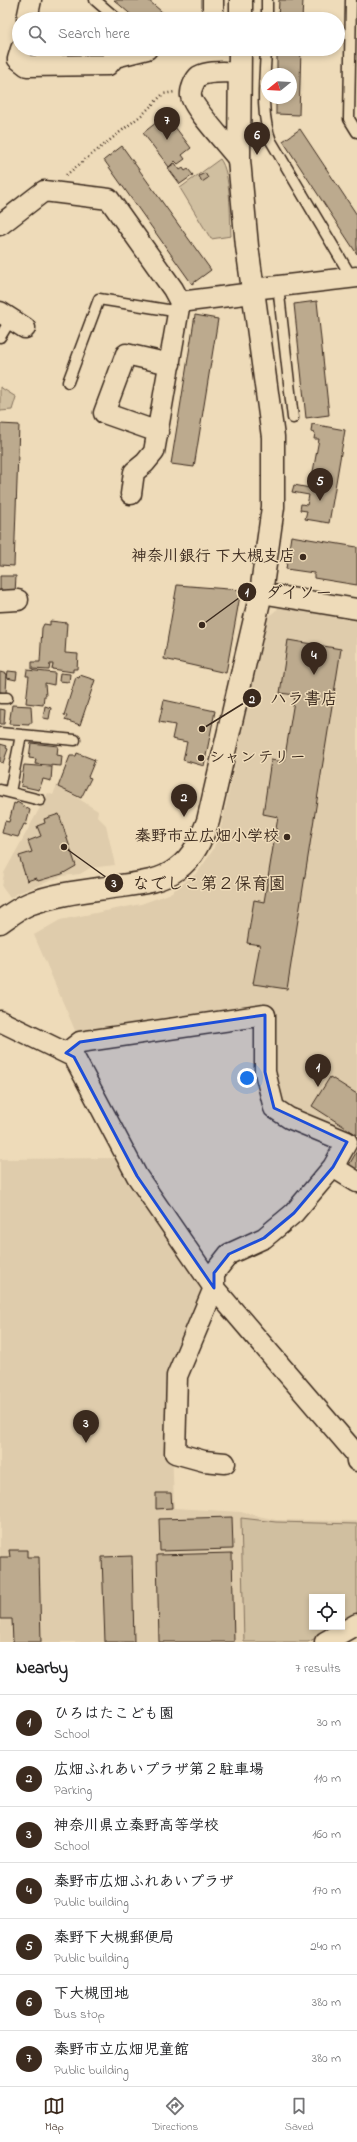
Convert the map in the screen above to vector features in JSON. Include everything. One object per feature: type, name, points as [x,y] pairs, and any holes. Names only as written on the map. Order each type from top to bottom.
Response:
[{"type":"street","points":[[28,12],[31,0]]},
{"type":"street","points":[[213,0],[213,12]]},
{"type":"street","points":[[240,12],[241,0]]},
{"type":"street","points":[[19,56],[18,59],[27,66],[108,65],[115,56]]},
{"type":"street","points":[[0,922],[29,904],[65,895],[146,882],[177,870],[189,859],[199,844],[208,821],[261,593],[273,507],[274,437],[247,246],[239,160],[240,56]]},
{"type":"street","points":[[239,72],[210,73],[199,76],[193,86],[191,94],[196,106],[239,160]]},
{"type":"street","points":[[0,226],[44,192],[109,199],[173,288],[180,308],[154,452],[145,463],[134,472],[131,494]]},
{"type":"street","points":[[180,308],[278,286],[354,278]]},
{"type":"street","points":[[158,432],[104,413],[126,354],[170,364]]},
{"type":"street","points":[[261,593],[357,609]]},
{"type":"street","points":[[66,1053],[80,1042],[265,1015],[265,1072],[274,1108],[289,1118],[347,1142],[333,1167],[294,1214],[264,1238],[228,1254],[214,1273],[214,1288],[177,1376],[175,1453],[204,1461],[225,1463]]},
{"type":"street","points":[[0,1021],[74,1057],[137,1176],[214,1288],[265,1350],[356,1454],[357,1461]]},
{"type":"street","points":[[333,1167],[357,1182]]},
{"type":"street","points":[[325,1642],[357,1624]]},
{"type":"lane","points":[[95,0],[109,12]]},
{"type":"lane","points":[[267,0],[267,12]]},
{"type":"lane","points":[[351,0],[348,119],[357,132]]},
{"type":"lane","points":[[266,56],[266,128],[271,142],[354,278]]},
{"type":"lane","points":[[278,286],[293,418]]},
{"type":"lane","points":[[68,382],[99,299],[180,308]]},
{"type":"lane","points":[[0,337],[12,319]]},
{"type":"lane","points":[[0,733],[75,740]]},
{"type":"lane","points":[[21,735],[5,791],[40,800]]},
{"type":"path","points":[[44,192],[144,113],[163,94],[168,92],[191,94]]},
{"type":"highlighted area","points":[[265,1015],[265,1072],[274,1108],[347,1142],[333,1167],[294,1213],[264,1238],[229,1254],[214,1273],[214,1288],[137,1176],[74,1057],[66,1053],[80,1042]]},
{"type":"shaded area","points":[[220,159],[224,166],[228,185],[231,236],[211,239],[180,188]]},
{"type":"shaded area","points":[[0,387],[16,397],[12,410],[0,411]]},
{"type":"shaded area","name":"秦野市立広畑小学校","points":[[282,605],[357,619],[357,1174],[341,1165],[356,1141],[297,1111],[284,1102],[275,1072],[276,1013],[80,1042],[34,935],[60,920],[141,904],[169,894],[198,872],[213,850],[222,823],[267,618]]},
{"type":"shaded area","points":[[57,785],[98,811],[97,816],[106,825],[115,865],[90,868],[80,874],[63,876],[18,893],[10,898],[2,887],[4,873],[48,793],[53,795]]},
{"type":"shaded area","points":[[120,1158],[208,1289],[170,1378],[174,1508],[241,1512],[276,1520],[357,1521],[357,1619],[345,1625],[345,1594],[309,1594],[309,1630],[336,1630],[314,1642],[0,1642],[0,1159]]},
{"type":"shaded area","points":[[241,1518],[276,1522],[357,1524],[357,1617],[345,1623],[345,1594],[309,1594],[309,1630],[331,1630],[308,1642],[244,1642]]},
{"type":"building","points":[[114,0],[148,0],[162,12],[128,12]]},
{"type":"building","points":[[279,0],[303,0],[302,12],[278,12]]},
{"type":"building","points":[[277,56],[301,56],[299,115],[276,114],[276,104],[297,104],[297,68],[277,68]]},
{"type":"building","points":[[166,115],[191,148],[182,155],[185,159],[178,164],[175,161],[169,167],[143,133]]},
{"type":"building","points":[[300,129],[357,215],[357,254],[283,141]]},
{"type":"building","points":[[122,146],[211,270],[192,284],[104,160]]},
{"type":"building","points":[[175,163],[180,170],[183,168],[185,171],[188,169],[193,175],[180,184],[168,168]]},
{"type":"building","points":[[205,173],[208,178],[202,182],[199,176]]},
{"type":"building","points":[[317,301],[329,415],[306,418],[294,304]]},
{"type":"building","points":[[195,315],[218,319],[194,467],[171,464]]},
{"type":"building","points":[[0,424],[19,425],[14,566],[0,565]]},
{"type":"building","points":[[312,424],[345,430],[329,523],[305,519],[307,511],[300,510],[301,504],[307,505],[309,495],[292,492],[294,485],[310,488],[319,439],[314,439],[315,433],[311,432]]},
{"type":"building","points":[[291,536],[357,547],[357,585],[314,578],[314,573],[286,569]]},
{"type":"building","points":[[0,576],[16,576],[15,593],[0,592]]},
{"type":"building","points":[[177,585],[241,590],[226,673],[164,659]]},
{"type":"building","points":[[50,621],[67,623],[65,653],[78,654],[77,669],[73,669],[73,672],[52,669],[53,664],[50,664],[49,670],[32,669],[32,662],[40,662],[42,628],[44,624],[50,625]]},
{"type":"building","points":[[288,640],[341,649],[287,989],[253,984],[260,945],[247,943],[254,900],[264,902],[278,817],[263,814],[271,760],[284,762],[295,695],[280,693]]},
{"type":"building","points":[[27,670],[55,673],[54,685],[45,683],[46,696],[44,696],[43,705],[26,703],[29,676],[26,676]]},
{"type":"building","points":[[8,671],[17,672],[16,680],[7,678]]},
{"type":"building","points":[[0,672],[7,674],[6,693],[0,692]]},
{"type":"building","points":[[60,673],[70,674],[69,682],[59,681]]},
{"type":"building","points":[[80,675],[95,680],[80,725],[65,720],[67,716],[64,715],[76,677],[79,678]]},
{"type":"building","points":[[164,700],[215,711],[204,766],[183,760],[187,742],[172,739],[175,725],[159,722]]},
{"type":"building","points":[[12,705],[31,706],[32,723],[29,723],[29,725],[9,724]]},
{"type":"building","points":[[45,706],[51,708],[49,719],[43,718]]},
{"type":"building","points":[[0,709],[5,710],[4,724],[0,724]]},
{"type":"building","points":[[31,743],[58,746],[57,755],[62,756],[61,766],[35,764],[36,759],[29,758]]},
{"type":"building","points":[[0,744],[7,746],[6,748],[8,749],[3,763],[0,762]]},
{"type":"building","points":[[77,753],[95,760],[88,777],[91,778],[81,798],[58,787],[70,756],[76,756]]},
{"type":"building","points":[[24,765],[52,767],[51,781],[43,779],[39,790],[21,786]]},
{"type":"building","points":[[17,802],[30,810],[26,825],[24,824],[18,837],[2,833],[5,821],[9,822],[14,803],[16,804]]},
{"type":"building","points":[[59,814],[76,866],[62,874],[38,881],[36,878],[27,881],[19,856],[32,852],[28,841],[41,836],[37,826],[45,823],[44,819]]},
{"type":"building","points":[[330,1077],[357,1094],[357,1135],[312,1106]]},
{"type":"building","points":[[357,1151],[357,1170],[349,1165]]},
{"type":"building","points":[[156,1493],[171,1493],[172,1508],[156,1509]]},
{"type":"building","points":[[232,1517],[233,1549],[160,1551],[159,1519]]},
{"type":"building","points":[[9,1550],[27,1550],[27,1557],[39,1557],[41,1642],[13,1642],[12,1619],[0,1619],[0,1557],[10,1557]]},
{"type":"building","points":[[232,1553],[234,1642],[159,1642],[157,1555]]},
{"type":"building","points":[[132,1556],[134,1642],[105,1642],[102,1557]]},
{"type":"place","name":"秦野市立広畑児童館","points":[[167,140]]},
{"type":"place","name":"下大槻団地","points":[[257,155]]},
{"type":"place","name":"秦野下大槻郵便局","points":[[320,501]]},
{"type":"place","name":"神奈川銀行 下大槻支店","points":[[303,557]]},
{"type":"place","name":"ダイソー","points":[[202,625]]},
{"type":"place","name":"秦野市広畑ふれあいプラザ","points":[[314,675]]},
{"type":"place","name":"ハラ書店","points":[[202,729]]},
{"type":"place","name":"シャンテリー","points":[[201,758]]},
{"type":"place","name":"広畑ふれあいプラザ第２駐車場","points":[[184,817]]},
{"type":"place","name":"秦野市立広畑小学校","points":[[287,837]]},
{"type":"place","name":"なでしこ第２保育園","points":[[64,847]]},
{"type":"place","name":"ひろはたこども園","points":[[318,1087]]},
{"type":"place","name":"神奈川県立秦野高等学校","points":[[86,1443]]}]
